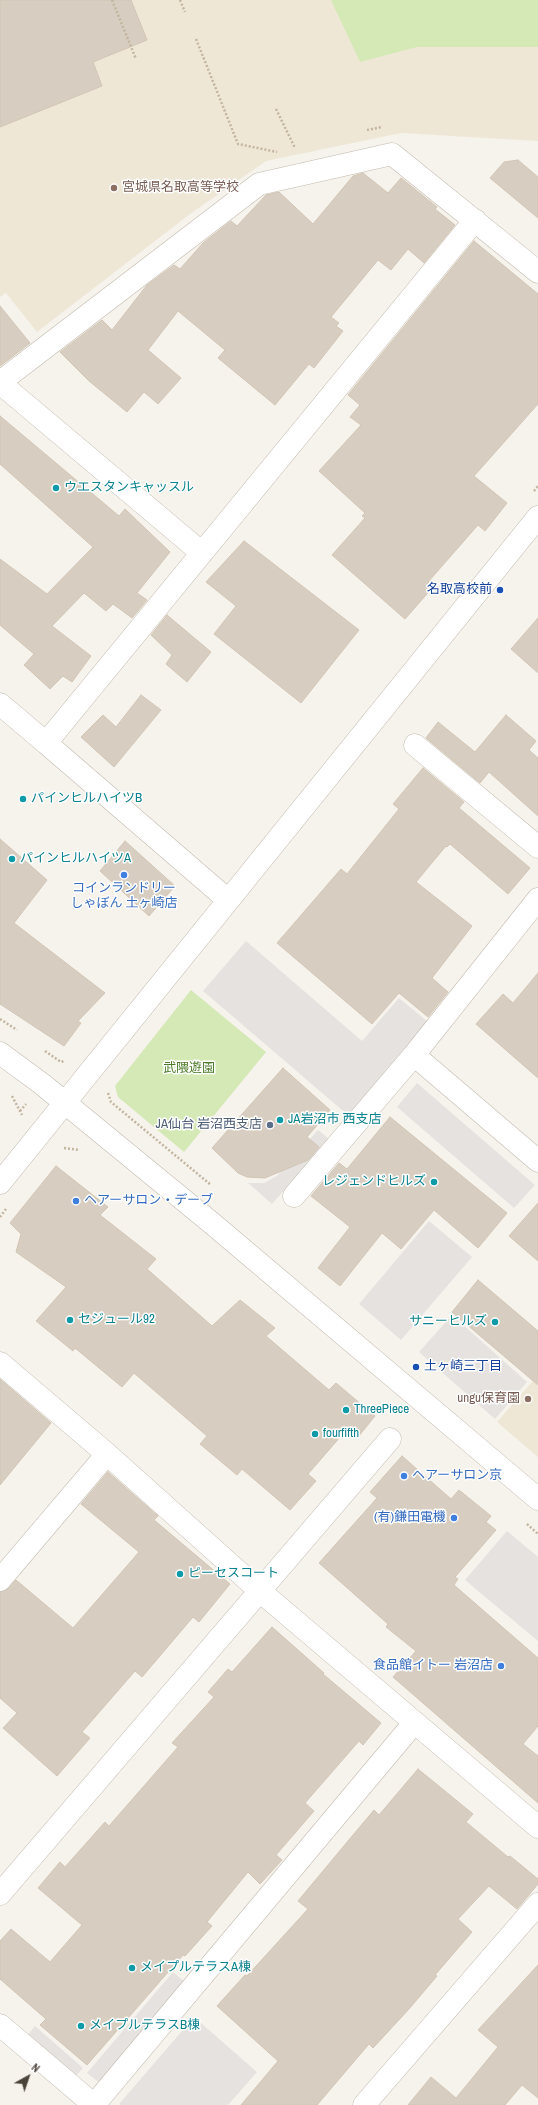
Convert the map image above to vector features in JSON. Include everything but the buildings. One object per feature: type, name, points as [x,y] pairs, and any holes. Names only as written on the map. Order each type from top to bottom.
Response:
[{"type":"street","points":[[202,553],[0,382],[259,184],[392,154],[538,272]]},
{"type":"street","points":[[46,743],[475,220]]},
{"type":"street","points":[[0,1183],[538,517]]},
{"type":"street","points":[[0,704],[228,900]]},
{"type":"street","points":[[415,745],[538,846]]},
{"type":"street","points":[[294,1196],[414,1055],[538,899]]},
{"type":"street","points":[[0,1053],[21,1067],[65,1102],[214,1225],[538,1500]]},
{"type":"street","points":[[414,1055],[538,1161]]},
{"type":"street","points":[[0,1363],[107,1454],[261,1592],[538,1827]]},
{"type":"street","points":[[0,1894],[261,1592],[390,1439]]},
{"type":"street","points":[[0,1580],[107,1454]]},
{"type":"street","points":[[0,2026],[94,2105],[414,1723]]},
{"type":"street","points":[[364,2105],[538,1904]]},
{"type":"path","points":[[112,0],[136,59]]},
{"type":"path","points":[[180,0],[185,12]]},
{"type":"path","points":[[196,39],[238,144],[279,152],[284,178]]},
{"type":"path","points":[[276,109],[295,148]]},
{"type":"path","points":[[6,1092],[12,1097],[25,1121],[57,1147],[83,1150]]},
{"type":"path","points":[[526,1523],[538,1534]]},
{"type":"shaded area","name":"宮城県名取高等学校","points":[[0,0],[538,0],[538,141],[401,133],[266,161],[190,214],[37,332],[6,293],[0,297]]},
{"type":"shaded area","points":[[246,941],[362,1041],[399,998],[428,1022],[349,1116],[203,991]]},
{"type":"shaded area","points":[[417,1083],[535,1185],[514,1208],[397,1107]]},
{"type":"shaded area","points":[[318,1130],[329,1139],[272,1204],[248,1183],[264,1183],[277,1176]]},
{"type":"shaded area","points":[[429,1221],[472,1257],[401,1340],[359,1304]]},
{"type":"shaded area","points":[[452,1315],[527,1382],[495,1419],[419,1352]]},
{"type":"shaded area","name":"ungu保育園","points":[[538,1375],[538,1457],[497,1422]]},
{"type":"shaded area","points":[[507,1531],[538,1557],[538,1641],[465,1580]]},
{"type":"shaded area","points":[[173,1972],[186,1983],[100,2083],[87,2073]]},
{"type":"shaded area","points":[[194,2017],[257,2072],[228,2105],[120,2105],[120,2103]]},
{"type":"shaded area","points":[[35,2026],[83,2068],[73,2079],[25,2038]]},
{"type":"green space","points":[[331,0],[538,0],[538,47],[417,47],[360,62]]},
{"type":"green space","name":"武隈遊園","points":[[191,990],[266,1052],[184,1152],[118,1097],[115,1086]]},
{"type":"place","name":"宮城県名取高等学校","points":[[114,188]]},
{"type":"place","name":"ウエスタンキャッスル","points":[[56,488]]},
{"type":"place","name":"名取高校前","points":[[500,590]]},
{"type":"place","name":"パインヒルハイツB","points":[[23,799]]},
{"type":"place","name":"パインヒルハイツA","points":[[12,859]]},
{"type":"place","name":"コインランドリー しゃぼん 土ヶ崎店","points":[[124,875]]},
{"type":"place","name":"JA岩沼市 西支店","points":[[280,1120]]},
{"type":"place","name":"JA仙台 岩沼西支店","points":[[270,1125]]},
{"type":"place","name":"レジェンドヒルズ","points":[[434,1182]]},
{"type":"place","name":"ヘアーサロン・デーブ","points":[[76,1201]]},
{"type":"place","name":"セジュール92","points":[[70,1320]]},
{"type":"place","name":"サニーヒルズ","points":[[495,1322]]},
{"type":"place","name":"土ヶ崎三丁目","points":[[416,1367]]},
{"type":"place","name":"ungu保育園","points":[[528,1399]]},
{"type":"place","name":"ThreePiece","points":[[346,1410]]},
{"type":"place","name":"fourfifth","points":[[315,1434]]},
{"type":"place","name":"ヘアーサロン京","points":[[404,1476]]},
{"type":"place","name":"(有)鎌田電機","points":[[454,1518]]},
{"type":"place","name":"ピーセスコート","points":[[180,1574]]},
{"type":"place","name":"食品館イトー 岩沼店","points":[[501,1666]]},
{"type":"place","name":"メイプルテラスA棟","points":[[132,1968]]},
{"type":"place","name":"メイプルテラスB棟","points":[[81,2026]]}]
